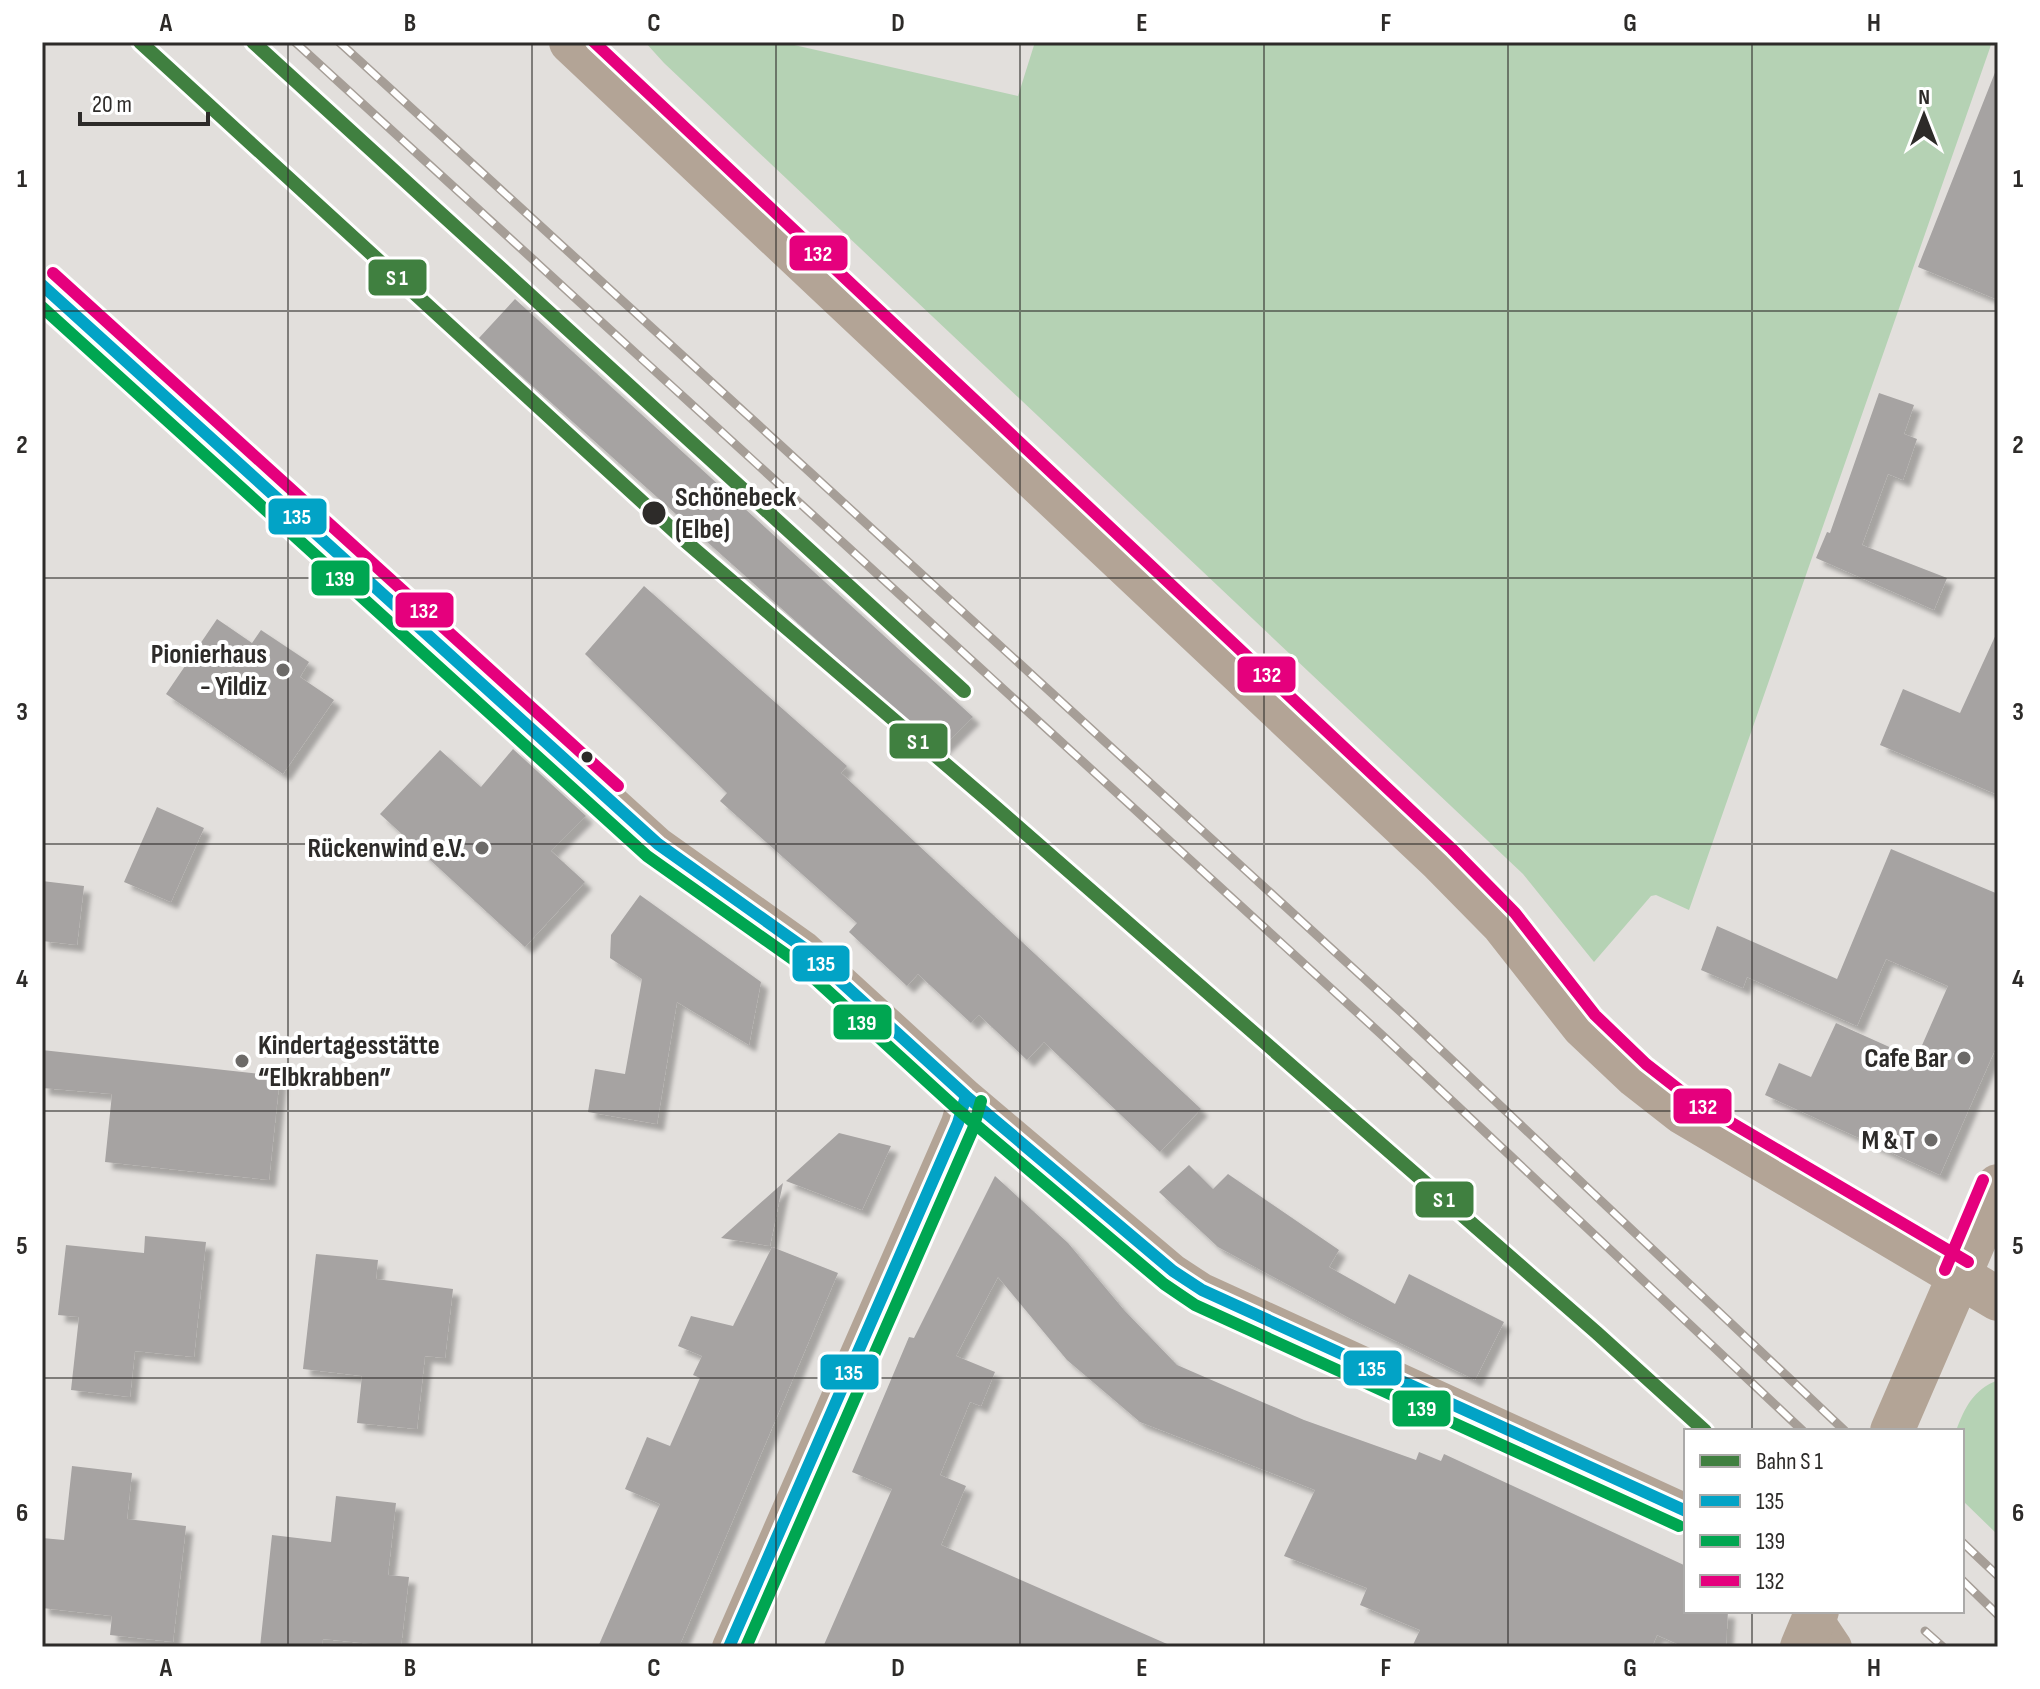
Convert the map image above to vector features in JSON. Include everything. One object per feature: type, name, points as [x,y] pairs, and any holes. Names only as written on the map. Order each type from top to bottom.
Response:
[{"type":"street","points":[[571,42],[1441,861],[1502,923],[1583,1026],[1636,1076],[1682,1112],[1998,1299]]},
{"type":"street","points":[[42,285],[658,844],[804,948],[966,1096],[1173,1271],[1202,1290],[1684,1510]]},
{"type":"street","points":[[729,1647],[958,1123],[966,1096]]},
{"type":"street","points":[[1893,1429],[1998,1186]]},
{"type":"green space","points":[[645,42],[781,42],[1018,96],[1035,42],[1992,42],[1689,910],[1656,895],[1651,896],[1594,962],[1523,874]]},
{"type":"green space","points":[[1998,1380],[1998,1535],[1964,1502],[1964,1429],[1957,1429],[1971,1400]]},
{"type":"building","points":[[1998,71],[1998,300],[1918,267]]},
{"type":"building","points":[[515,299],[973,717],[940,750],[479,338]]},
{"type":"building","points":[[1879,393],[1914,405],[1904,434],[1917,439],[1903,480],[1888,474],[1862,545],[1947,578],[1934,610],[1816,558],[1827,532],[1830,533]]},
{"type":"building","points":[[644,586],[847,766],[841,773],[1201,1109],[1160,1152],[1044,1042],[1027,1060],[979,1015],[971,1023],[918,974],[907,986],[849,932],[857,923],[720,801],[727,793],[585,654]]},
{"type":"building","points":[[217,619],[252,643],[261,630],[309,662],[300,677],[334,700],[283,774],[166,694]]},
{"type":"building","points":[[1998,630],[1998,795],[1880,745],[1903,689],[1960,713]]},
{"type":"building","name":"Rückenwind e.V.","points":[[513,749],[586,816],[551,851],[585,882],[525,947],[380,814],[440,750],[481,787]]},
{"type":"building","points":[[157,807],[204,828],[171,902],[124,882]]},
{"type":"building","points":[[1891,849],[1998,894],[1998,1043],[1940,1175],[1765,1095],[1779,1063],[1811,1077],[1836,1023],[1916,1059],[1948,986],[1886,959],[1857,1026],[1747,977],[1743,988],[1701,970],[1717,926],[1837,979]]},
{"type":"building","points":[[42,881],[84,886],[77,945],[42,941]]},
{"type":"building","points":[[640,895],[761,982],[749,1045],[677,1002],[657,1124],[588,1112],[595,1069],[625,1074],[642,979],[610,958],[611,935]]},
{"type":"building","points":[[42,1050],[280,1076],[269,1180],[105,1162],[112,1094],[42,1088]]},
{"type":"building","points":[[839,1133],[891,1146],[862,1210],[786,1181]]},
{"type":"building","points":[[1189,1165],[1213,1189],[1228,1174],[1339,1250],[1329,1267],[1395,1304],[1409,1274],[1504,1322],[1475,1380],[1351,1319],[1218,1247],[1159,1192]]},
{"type":"building","points":[[995,1176],[1068,1243],[1124,1310],[1177,1365],[1304,1420],[1416,1460],[1419,1452],[1441,1461],[1444,1454],[1684,1565],[1684,1613],[1728,1613],[1726,1647],[1684,1647],[1657,1635],[1652,1647],[1412,1647],[1420,1630],[1360,1605],[1367,1588],[1284,1556],[1315,1490],[1140,1422],[1067,1360],[998,1277],[956,1356],[995,1372],[981,1406],[970,1402],[940,1475],[966,1486],[941,1545],[1174,1647],[823,1647],[892,1489],[852,1472],[909,1337],[914,1338]]},
{"type":"building","points":[[783,1183],[770,1246],[721,1238]]},
{"type":"building","points":[[145,1236],[206,1242],[194,1357],[135,1351],[130,1397],[71,1390],[79,1317],[58,1315],[66,1245],[144,1253]]},
{"type":"building","points":[[772,1247],[838,1273],[679,1647],[598,1647],[660,1504],[625,1489],[647,1437],[670,1446],[700,1378],[693,1375],[702,1356],[678,1346],[691,1316],[733,1326]]},
{"type":"building","points":[[316,1254],[378,1260],[376,1279],[453,1289],[445,1358],[425,1356],[417,1429],[357,1423],[362,1376],[303,1369]]},
{"type":"building","points":[[72,1466],[132,1473],[127,1519],[186,1526],[173,1642],[110,1635],[112,1616],[42,1608],[42,1538],[64,1540]]},
{"type":"building","points":[[336,1496],[396,1503],[388,1575],[409,1577],[401,1647],[323,1639],[322,1647],[260,1647],[272,1535],[331,1542]]},
{"type":"railway","points":[[295,42],[1383,1036],[1801,1429]]},
{"type":"railway","points":[[339,42],[1402,1013],[1843,1429]]},
{"type":"railway","points":[[1964,1544],[1998,1576]]},
{"type":"railway","points":[[1964,1582],[1998,1615]]},
{"type":"railway","points":[[1925,1631],[1943,1647]]},
{"type":"transit line","points":[[140,42],[685,541],[992,804],[1703,1429]]},
{"type":"transit line","points":[[253,42],[964,691]]},
{"type":"transit line","name":"132","points":[[594,42],[1452,849],[1515,913],[1595,1015],[1646,1064],[1691,1099],[1968,1262]]},
{"type":"transit line","name":"132","points":[[53,273],[618,786]]},
{"type":"transit line","name":"135","points":[[42,285],[658,844],[804,948],[966,1096],[1173,1271],[1202,1290],[1684,1510]]},
{"type":"transit line","name":"139","points":[[42,307],[647,856],[794,960],[956,1108],[1164,1284],[1195,1305],[1679,1526]]},
{"type":"transit line","name":"135","points":[[729,1647],[958,1123],[966,1096]]},
{"type":"transit line","name":"139","points":[[746,1647],[973,1129],[981,1101]]},
{"type":"transit line","name":"132","points":[[1945,1270],[1983,1180]]},
{"type":"place","name":"Schönebeck (Elbe)","points":[[654,513]]},
{"type":"place","name":"Pionierhaus - Yildiz","points":[[283,670]]},
{"type":"place","name":"Rückenwind e.V.","points":[[482,848]]},
{"type":"place","name":"Cafe Bar","points":[[1964,1058]]},
{"type":"place","name":"Kindertagesstätte “Elbkrabben”","points":[[242,1061]]},
{"type":"place","name":"M & T","points":[[1931,1140]]}]
